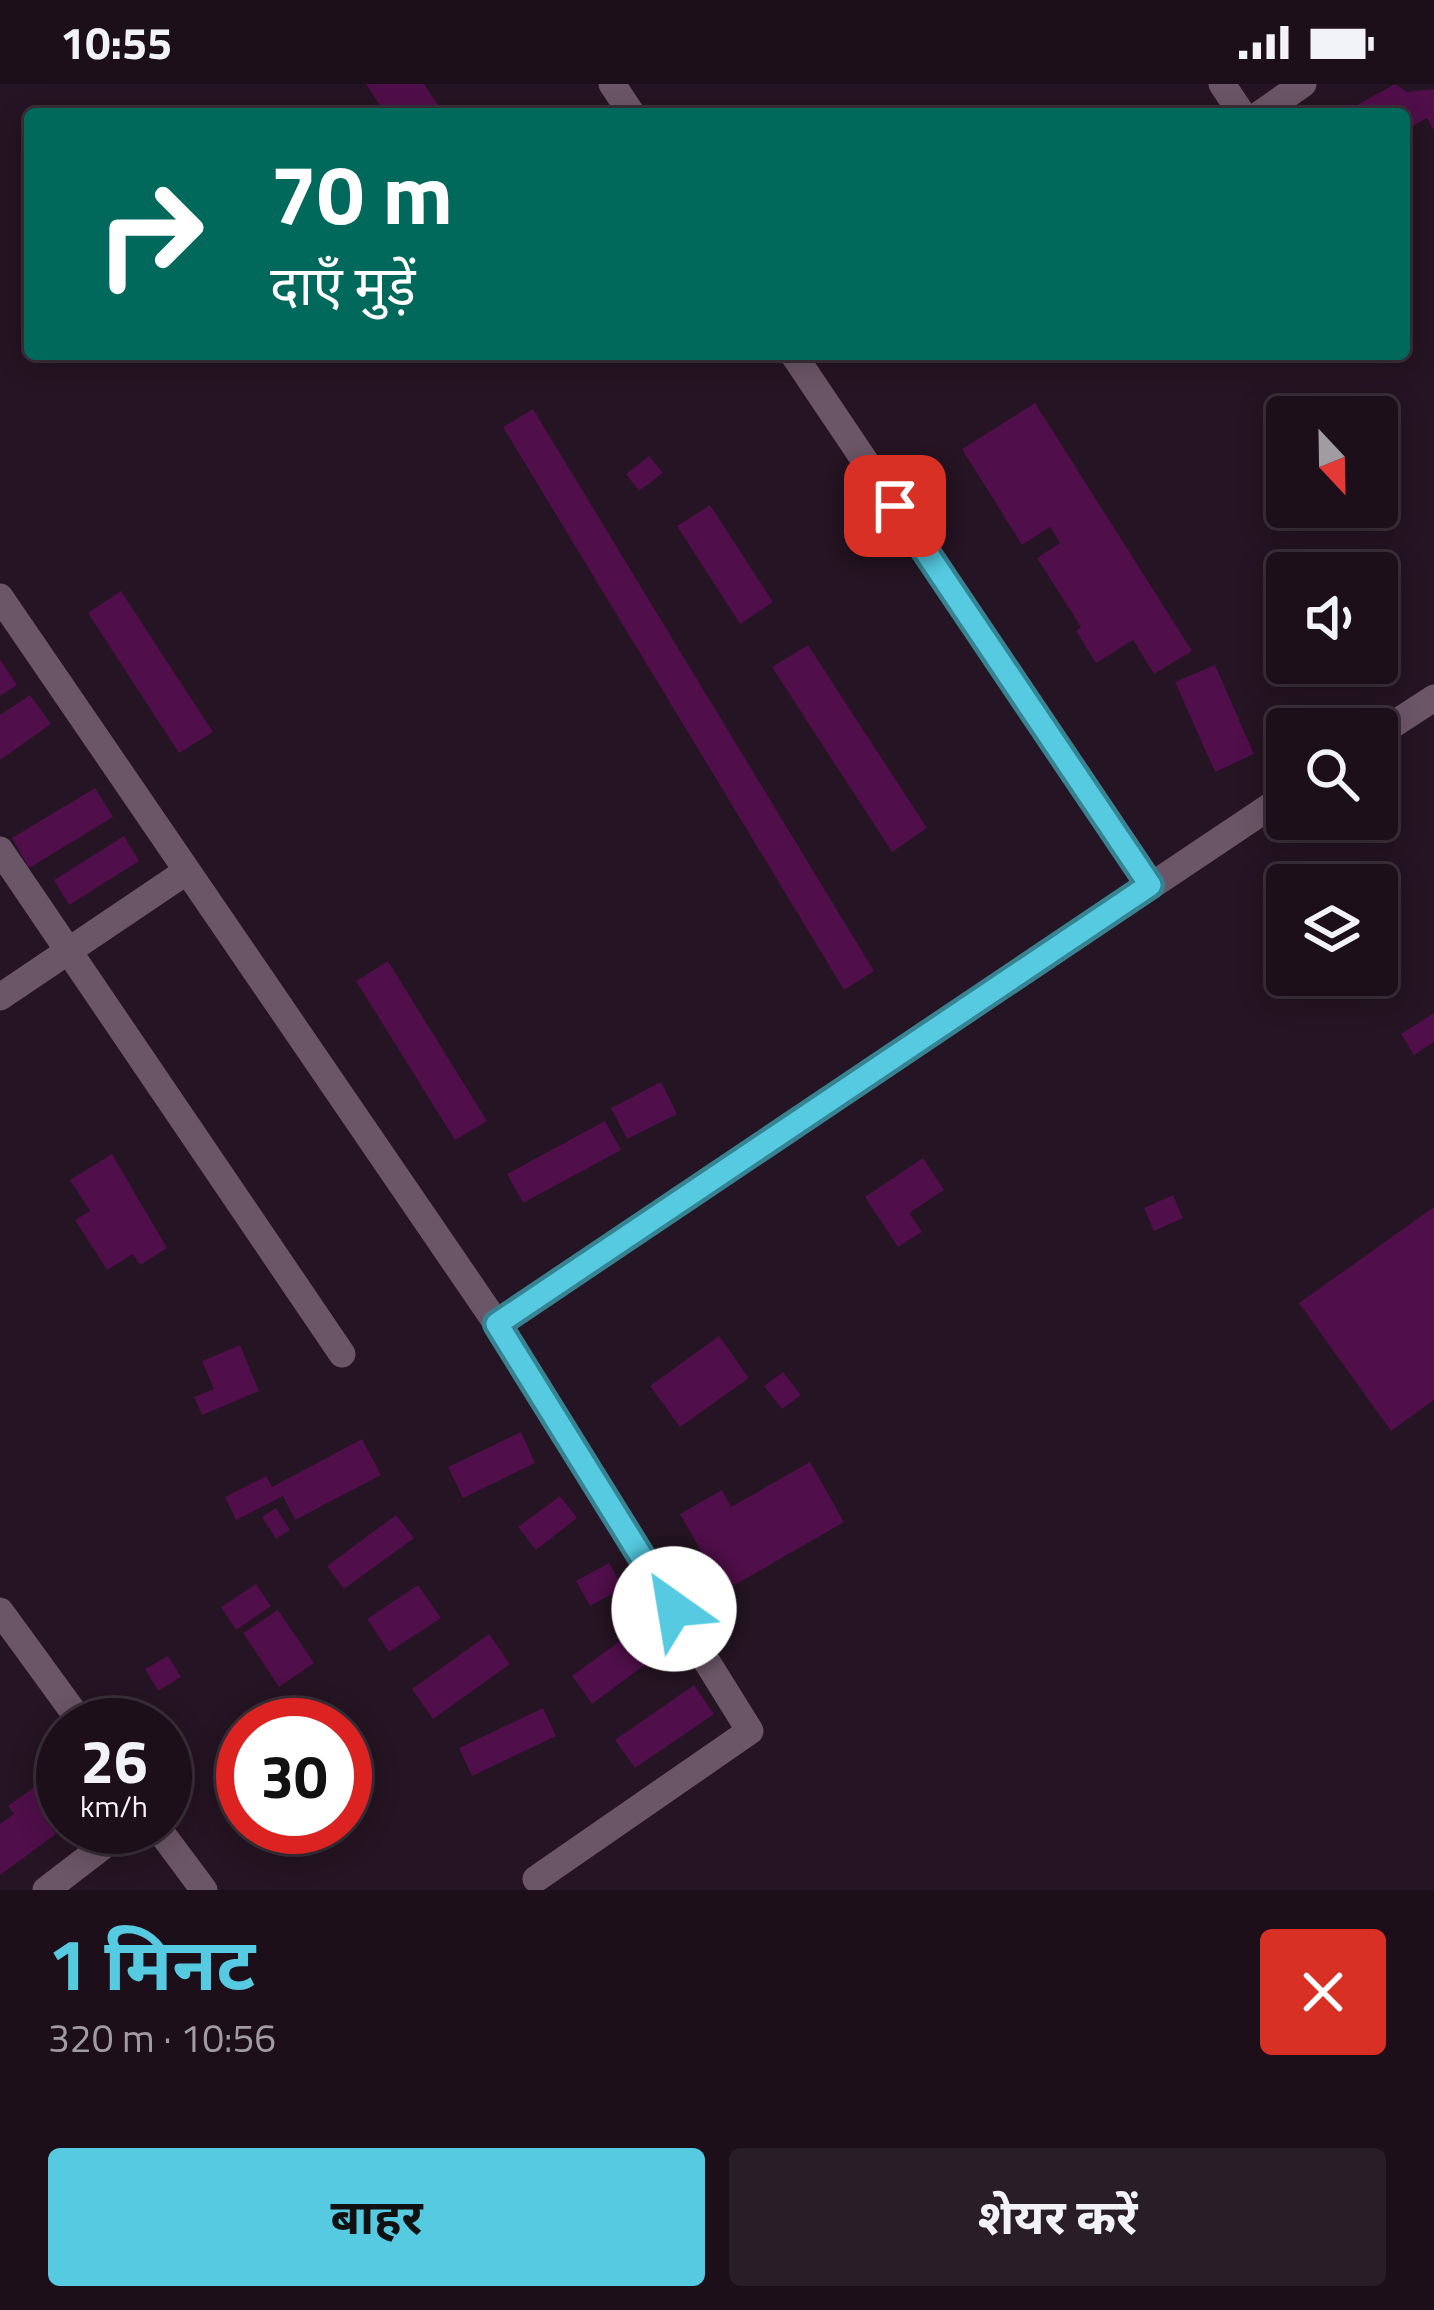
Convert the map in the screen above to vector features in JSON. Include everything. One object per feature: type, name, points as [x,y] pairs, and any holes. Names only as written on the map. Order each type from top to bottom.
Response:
[{"type":"street","points":[[1269,108],[1304,84]]},
{"type":"street","points":[[797,360],[1150,885]]},
{"type":"street","points":[[0,596],[497,1324],[751,1730],[536,1879]]},
{"type":"street","points":[[1398,721],[1434,698]]},
{"type":"street","points":[[497,1324],[1266,809]]},
{"type":"street","points":[[0,850],[342,1354]]},
{"type":"street","points":[[0,998],[188,872]]},
{"type":"street","points":[[0,1610],[64,1698]]},
{"type":"street","points":[[46,1890],[93,1854]]},
{"type":"street","points":[[177,1854],[204,1890]]},
{"type":"building","points":[[366,84],[424,84],[440,108],[382,108]]},
{"type":"building","points":[[1395,84],[1407,92],[1434,89],[1434,131],[1427,118],[1410,128],[1410,108],[1357,105]]},
{"type":"building","points":[[1035,403],[1192,651],[1154,674],[1133,640],[1096,663],[1076,631],[1081,627],[1037,558],[1060,543],[1050,527],[1022,545],[962,449]]},
{"type":"building","points":[[533,409],[874,971],[844,990],[503,427]]},
{"type":"building","points":[[649,456],[663,473],[639,491],[626,474]]},
{"type":"building","points":[[710,505],[773,602],[740,624],[677,526]]},
{"type":"building","points":[[121,591],[213,732],[179,753],[88,613]]},
{"type":"building","points":[[808,645],[927,828],[892,852],[772,667]]},
{"type":"building","points":[[0,659],[17,685],[0,696]]},
{"type":"building","points":[[1215,665],[1254,754],[1215,772],[1175,682]]},
{"type":"building","points":[[30,695],[51,724],[0,760],[0,715]]},
{"type":"building","points":[[95,788],[113,817],[29,868],[12,838]]},
{"type":"building","points":[[124,836],[139,861],[69,905],[54,880]]},
{"type":"building","points":[[388,961],[487,1121],[455,1140],[356,981]]},
{"type":"building","points":[[1434,1013],[1434,1042],[1414,1055],[1401,1034]]},
{"type":"building","points":[[661,1082],[677,1114],[627,1139],[611,1108]]},
{"type":"building","points":[[605,1121],[621,1150],[523,1203],[507,1174]]},
{"type":"building","points":[[112,1154],[167,1248],[140,1265],[133,1254],[107,1270],[75,1220],[90,1211],[70,1180]]},
{"type":"building","points":[[923,1158],[944,1190],[909,1213],[922,1232],[898,1247],[865,1197]]},
{"type":"building","points":[[1173,1195],[1183,1218],[1154,1231],[1144,1208]]},
{"type":"building","points":[[1434,1207],[1434,1400],[1391,1431],[1299,1303]]},
{"type":"building","points":[[719,1336],[749,1378],[680,1427],[650,1386]]},
{"type":"building","points":[[240,1345],[259,1391],[202,1415],[194,1397],[214,1389],[202,1361]]},
{"type":"building","points":[[783,1372],[801,1395],[782,1409],[764,1386]]},
{"type":"building","points":[[521,1432],[535,1463],[463,1498],[448,1467]]},
{"type":"building","points":[[362,1439],[381,1475],[295,1520],[283,1496],[236,1520],[225,1497],[266,1476],[272,1487]]},
{"type":"building","points":[[810,1462],[844,1522],[724,1591],[680,1514],[722,1490],[731,1507]]},
{"type":"building","points":[[560,1496],[577,1518],[536,1550],[518,1527]]},
{"type":"building","points":[[276,1508],[290,1530],[276,1539],[262,1517]]},
{"type":"building","points":[[396,1515],[414,1538],[344,1589],[327,1566]]},
{"type":"building","points":[[609,1563],[623,1588],[590,1606],[576,1581]]},
{"type":"building","points":[[256,1584],[271,1606],[236,1630],[221,1607]]},
{"type":"building","points":[[418,1585],[441,1618],[389,1652],[367,1619]]},
{"type":"building","points":[[278,1610],[314,1663],[279,1687],[243,1633]]},
{"type":"building","points":[[646,1622],[666,1649],[592,1704],[572,1676]]},
{"type":"building","points":[[489,1634],[510,1664],[433,1719],[412,1689]]},
{"type":"building","points":[[168,1656],[181,1677],[158,1691],[145,1669]]},
{"type":"building","points":[[694,1685],[714,1714],[635,1768],[615,1740]]},
{"type":"building","points":[[543,1708],[556,1736],[472,1776],[459,1748]]},
{"type":"building","points":[[36,1786],[36,1849],[0,1875],[0,1824],[14,1814],[8,1806]]},
{"type":"route","points":[[674,1609],[497,1324],[1150,885],[895,506]]}]
